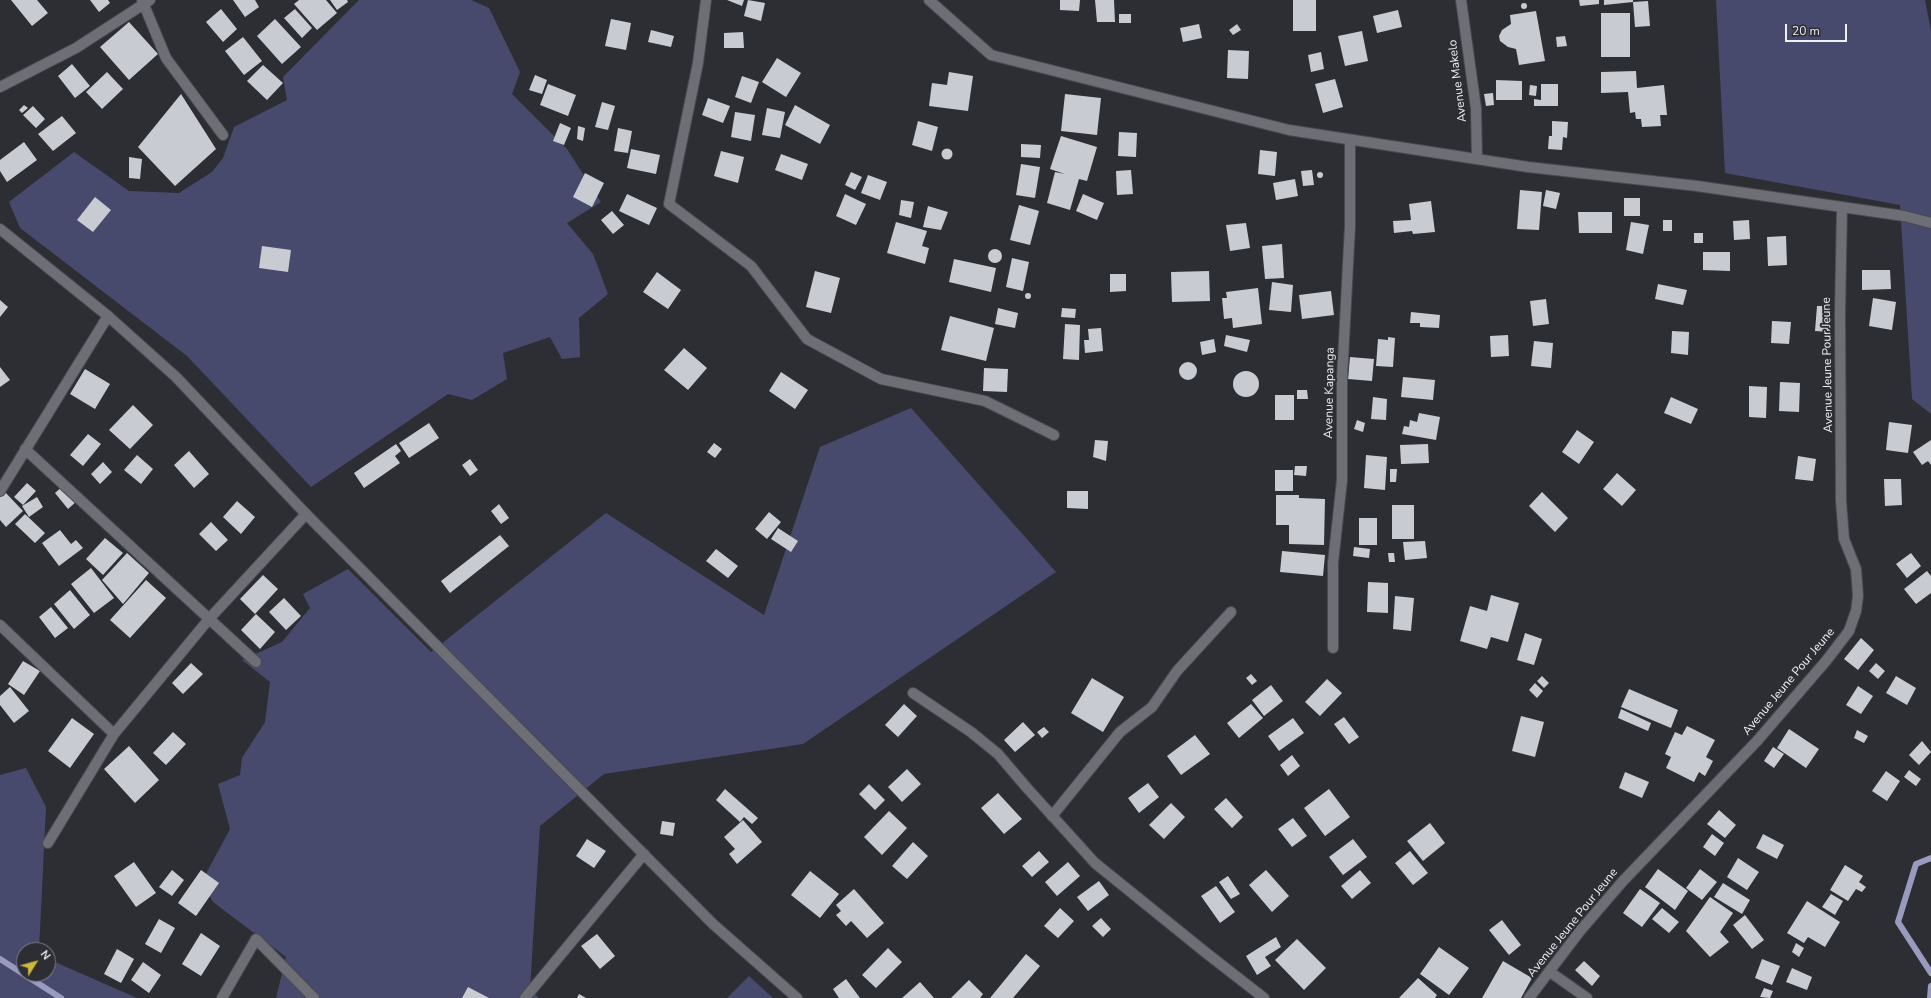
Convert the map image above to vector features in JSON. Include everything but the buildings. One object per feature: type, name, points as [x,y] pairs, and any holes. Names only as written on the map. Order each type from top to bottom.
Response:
[{"type":"street","points":[[706,0],[698,63],[669,204],[751,266],[807,339],[881,379],[985,401],[1054,435]]},
{"type":"street","points":[[929,0],[991,55],[1289,130],[1528,167],[1697,186],[1842,207],[1904,216],[1931,223]]},
{"type":"street","name":"Avenue Makelo","points":[[1461,0],[1476,108],[1477,159]]},
{"type":"street","points":[[0,87],[76,48],[146,1],[166,58],[223,136]]},
{"type":"street","name":"Avenue Kapanga","points":[[1333,648],[1333,563],[1342,480],[1342,379],[1350,226],[1350,140]]},
{"type":"street","name":"Avenue Jeune Pour Jeune","points":[[1529,998],[1580,931],[1623,881],[1757,741],[1826,661],[1849,631],[1856,611],[1858,596],[1856,569],[1844,539],[1841,501],[1840,313],[1842,207]]},
{"type":"street","points":[[0,229],[108,316],[176,376],[306,514],[713,924],[797,998]]},
{"type":"street","points":[[0,491],[108,316]]},
{"type":"street","points":[[25,449],[256,662]]},
{"type":"street","points":[[48,843],[114,734],[209,619],[306,514]]},
{"type":"street","points":[[1052,816],[1120,732],[1152,707],[1177,671],[1231,612]]},
{"type":"street","points":[[0,625],[114,734]]},
{"type":"street","points":[[913,693],[971,732],[998,754],[1095,863],[1204,952],[1264,998]]},
{"type":"street","points":[[525,998],[644,854]]},
{"type":"street","points":[[222,998],[256,939],[314,998]]},
{"type":"street","points":[[1550,972],[1587,998]]},
{"type":"shaded area","points":[[359,0],[471,0],[489,8],[520,72],[512,94],[567,149],[601,202],[567,223],[593,254],[608,294],[579,318],[580,357],[562,359],[550,337],[503,353],[507,379],[472,400],[448,394],[311,487],[187,356],[20,228],[9,202],[74,152],[129,191],[179,193],[212,172],[223,158],[234,127],[287,100],[283,77]]},
{"type":"shaded area","points":[[1716,0],[1925,0],[1931,31],[1931,414],[1912,399],[1900,205],[1725,173]]},
{"type":"shaded area","points":[[911,408],[1056,572],[803,744],[604,774],[540,826],[530,990],[539,998],[276,998],[286,957],[213,902],[202,881],[230,829],[218,784],[240,775],[242,758],[265,722],[270,682],[242,660],[282,642],[310,608],[303,594],[348,569],[431,652],[606,513],[764,615],[820,447]]},
{"type":"shaded area","points":[[26,768],[46,807],[39,942],[16,942],[16,982],[56,982],[56,963],[137,998],[0,998],[0,775]]},
{"type":"shaded area","points":[[749,976],[773,998],[727,998]]},
{"type":"waterway","points":[[1931,858],[1916,864],[1898,922],[1931,973]]},
{"type":"waterway","points":[[0,959],[61,998]]},
{"type":"waterway","points":[[1930,998],[1931,986]]}]
